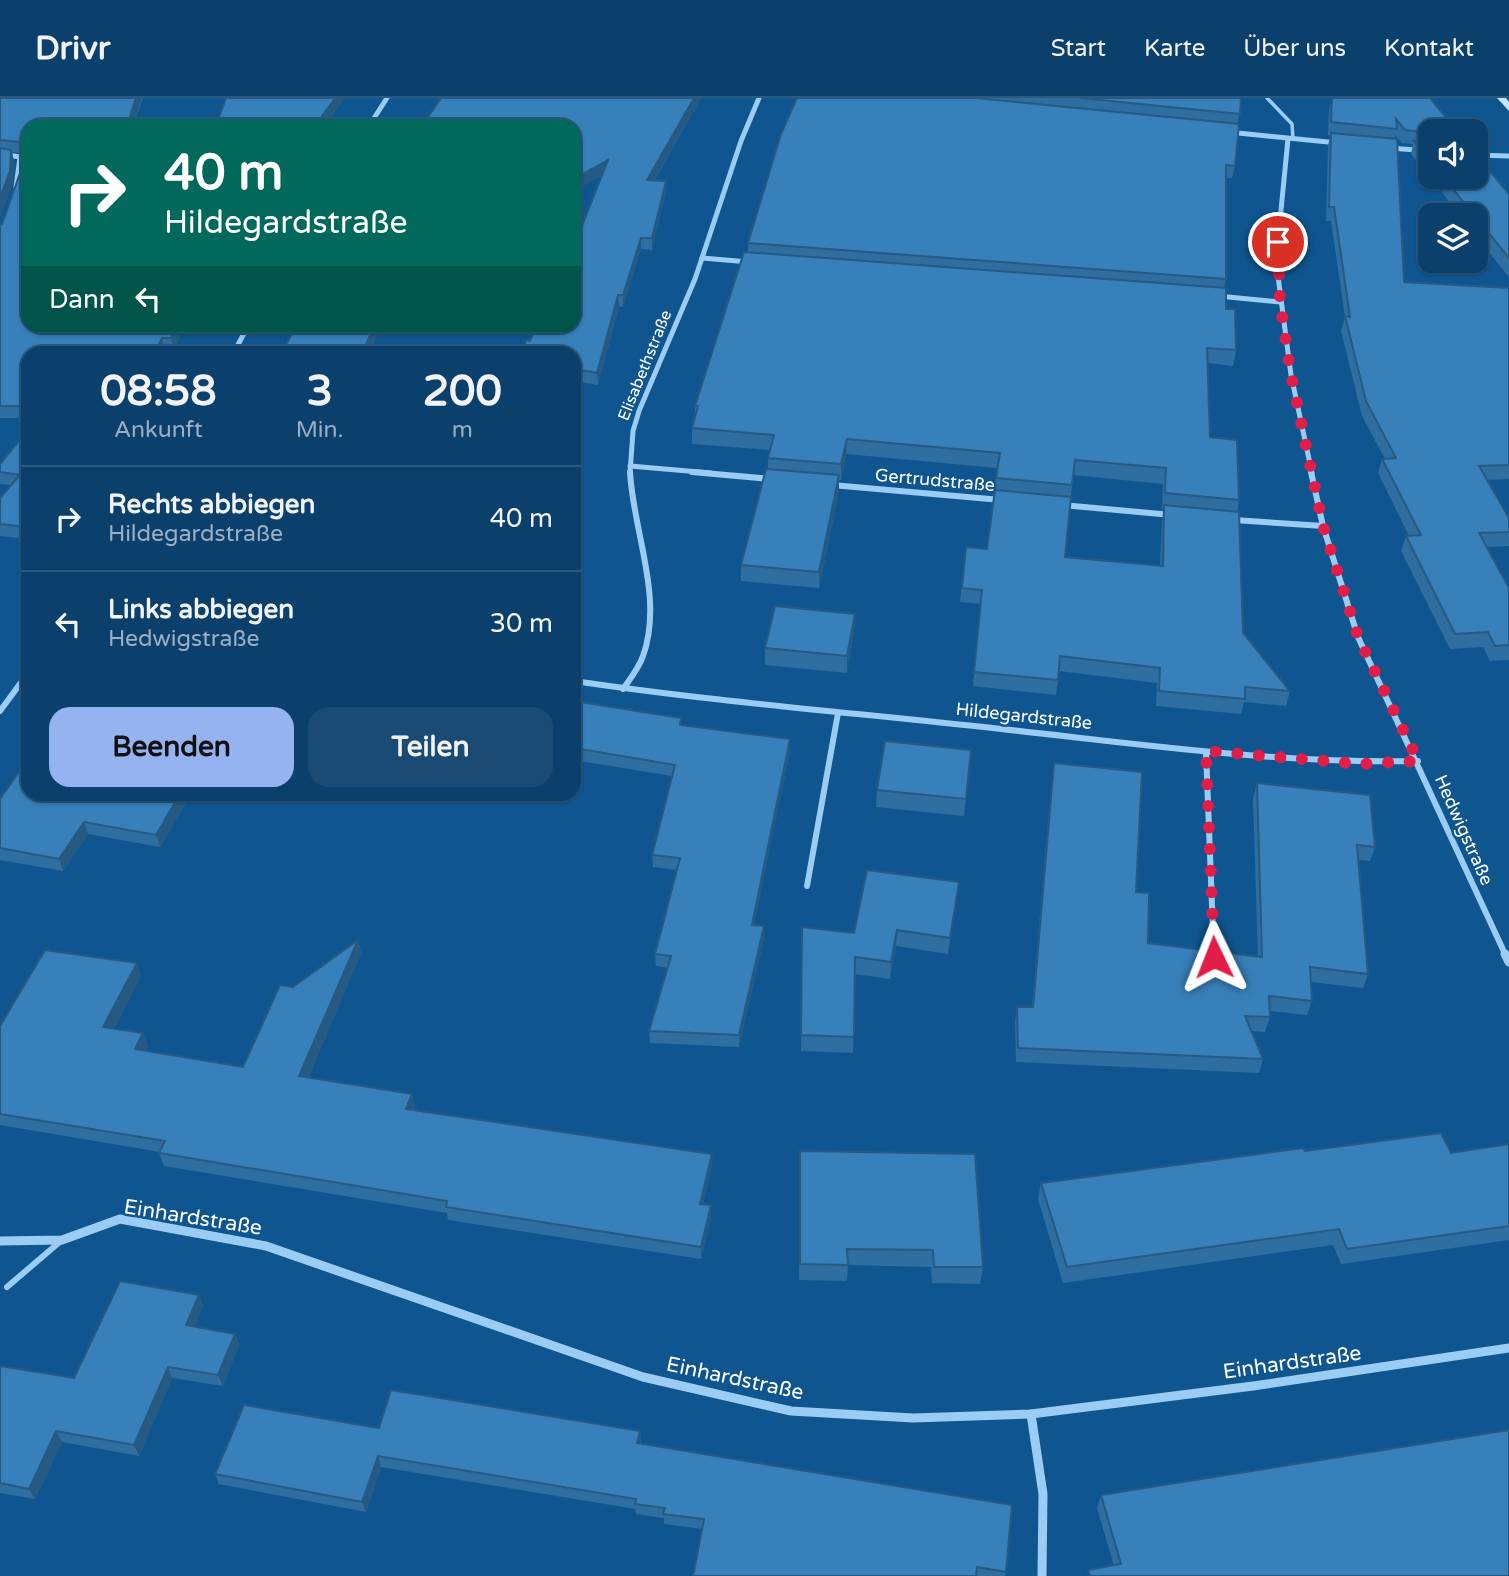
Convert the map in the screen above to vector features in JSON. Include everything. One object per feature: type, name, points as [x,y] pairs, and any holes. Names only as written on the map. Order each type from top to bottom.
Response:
[{"type":"main road","points":[[1501,98],[1509,108]]},
{"type":"street","points":[[374,119],[387,98]]},
{"type":"street","name":"Elisabethstraße","points":[[623,689],[644,657],[649,639],[650,604],[634,512],[630,466],[633,432],[654,370],[702,258],[759,98]]},
{"type":"street","points":[[1222,131],[1348,144]]},
{"type":"street","name":"Hedwigstraße","points":[[1291,139],[1276,261],[1297,408],[1323,526],[1358,637],[1418,761],[1509,962]]},
{"type":"street","points":[[1375,146],[1418,150]]},
{"type":"street","points":[[0,154],[20,157],[13,196]]},
{"type":"street","points":[[1488,155],[1509,156]]},
{"type":"street","points":[[702,258],[752,262]]},
{"type":"street","points":[[1214,296],[1280,302]]},
{"type":"street","points":[[630,466],[778,480]]},
{"type":"street","name":"Gertrudstraße","points":[[827,484],[1009,500]]},
{"type":"street","points":[[1049,504],[1187,516]]},
{"type":"street","points":[[1223,520],[1323,526]]},
{"type":"street","points":[[0,711],[21,682]]},
{"type":"street","name":"Hildegardstraße","points":[[581,682],[838,713],[1206,751],[1361,764],[1418,761]]},
{"type":"street","points":[[807,887],[838,713]]},
{"type":"street","points":[[1206,751],[1214,957]]},
{"type":"street","name":"Einhardstraße","points":[[0,1241],[62,1240],[120,1219],[276,1248],[643,1377],[791,1411],[913,1418],[1031,1414],[1254,1386],[1509,1348]]},
{"type":"street","points":[[1031,1414],[1043,1494],[1042,1576]]},
{"type":"lane","points":[[1267,98],[1292,124],[1291,139]]},
{"type":"lane","name":"Einhardstraße","points":[[7,1287],[62,1240]]},
{"type":"building","points":[[0,98],[136,98],[129,119],[21,119],[21,142],[0,140]]},
{"type":"building","points":[[226,98],[335,98],[320,119],[218,119]]},
{"type":"building","points":[[441,98],[694,98],[647,180],[666,181],[652,238],[641,238],[623,295],[618,295],[597,373],[581,370],[581,346],[524,346],[533,333],[581,333],[581,228],[608,160],[581,175],[581,119],[427,119]]},
{"type":"building","points":[[797,98],[976,98],[1239,124],[1235,166],[1226,165],[1226,279],[748,243],[781,134]]},
{"type":"building","points":[[1080,98],[1241,98],[1240,114]]},
{"type":"building","points":[[1332,98],[1430,98],[1447,119],[1418,119],[1418,132],[1405,130],[1396,119],[1397,129],[1331,122]]},
{"type":"building","points":[[1331,133],[1397,139],[1404,282],[1509,288],[1509,465],[1479,466],[1509,518],[1509,532],[1479,533],[1509,588],[1509,645],[1495,646],[1488,632],[1455,634],[1406,536],[1421,535],[1382,459],[1396,458],[1366,401],[1345,316],[1350,317],[1334,207],[1329,207]]},
{"type":"building","points":[[21,142],[21,333],[174,333],[171,338],[162,338],[158,346],[21,346],[21,406],[0,406],[0,225],[20,173]]},
{"type":"building","points":[[0,148],[11,150],[10,171],[0,198]]},
{"type":"building","points":[[1488,169],[1509,194],[1509,258],[1488,232],[1488,203],[1464,203],[1453,189],[1488,189]]},
{"type":"building","points":[[744,252],[1226,288],[1226,309],[1235,309],[1236,350],[1207,348],[1210,437],[1237,440],[1239,500],[1165,493],[1166,468],[1075,460],[1072,485],[996,478],[1000,453],[847,439],[841,464],[768,458],[774,435],[692,428],[698,406],[695,406]]},
{"type":"building","points":[[293,333],[371,333],[365,346],[285,346]]},
{"type":"building","points":[[21,438],[21,526],[0,524],[0,498],[20,475],[0,472],[0,464]]},
{"type":"building","points":[[766,469],[839,475],[819,572],[741,565]]},
{"type":"building","points":[[995,490],[1071,497],[1065,557],[1163,566],[1164,505],[1239,512],[1243,633],[1290,691],[1245,687],[1245,699],[1159,691],[1160,668],[1060,656],[1058,680],[974,672],[982,590],[962,588],[966,547],[987,549]]},
{"type":"building","points":[[775,606],[855,614],[847,656],[765,648]]},
{"type":"building","points":[[581,702],[681,718],[680,725],[790,739],[752,925],[764,926],[739,1035],[649,1031],[671,956],[655,954],[680,858],[652,855],[675,765],[581,749]]},
{"type":"building","points":[[885,741],[971,750],[966,799],[877,790]]},
{"type":"building","points":[[1054,763],[1142,772],[1136,892],[1149,893],[1148,943],[1262,957],[1257,783],[1370,795],[1375,847],[1357,845],[1368,974],[1310,967],[1312,1001],[1269,996],[1270,1017],[1245,1016],[1263,1059],[1018,1048],[1017,1007],[1033,1007]]},
{"type":"building","points":[[21,769],[21,801],[176,801],[156,835],[84,822],[59,859],[0,848],[0,799]]},
{"type":"building","points":[[867,870],[959,882],[950,938],[897,930],[891,962],[855,957],[854,1037],[801,1035],[802,927],[854,933]]},
{"type":"building","points":[[358,940],[299,1076],[412,1094],[406,1109],[712,1154],[700,1204],[711,1205],[701,1247],[446,1207],[447,1201],[159,1153],[165,1141],[0,1114],[0,1026],[45,950],[137,963],[103,1027],[143,1033],[135,1049],[243,1067],[280,985],[293,987]]},
{"type":"building","points":[[1441,1133],[1451,1153],[1509,1144],[1509,1226],[1347,1249],[1339,1229],[1067,1267],[1041,1183],[1303,1148],[1305,1151]]},
{"type":"building","points":[[800,1151],[975,1154],[983,1267],[934,1267],[933,1250],[847,1249],[848,1265],[800,1264]]},
{"type":"building","points":[[120,1281],[199,1295],[186,1325],[235,1334],[218,1375],[168,1367],[134,1445],[56,1431],[29,1489],[0,1483],[0,1366],[74,1378]]},
{"type":"building","points":[[391,1390],[640,1431],[637,1443],[1012,1505],[1006,1572],[977,1567],[976,1576],[693,1576],[704,1519],[663,1514],[665,1508],[635,1504],[636,1499],[378,1456],[362,1502],[215,1474],[244,1405],[379,1428]]},
{"type":"building","points":[[1509,1430],[1509,1576],[1090,1576],[1088,1570],[1121,1564],[1101,1495]]},
{"type":"route","points":[[1214,957],[1206,751],[1361,764],[1418,761],[1358,637],[1323,526],[1291,375],[1280,302],[1276,261],[1278,242]]}]
